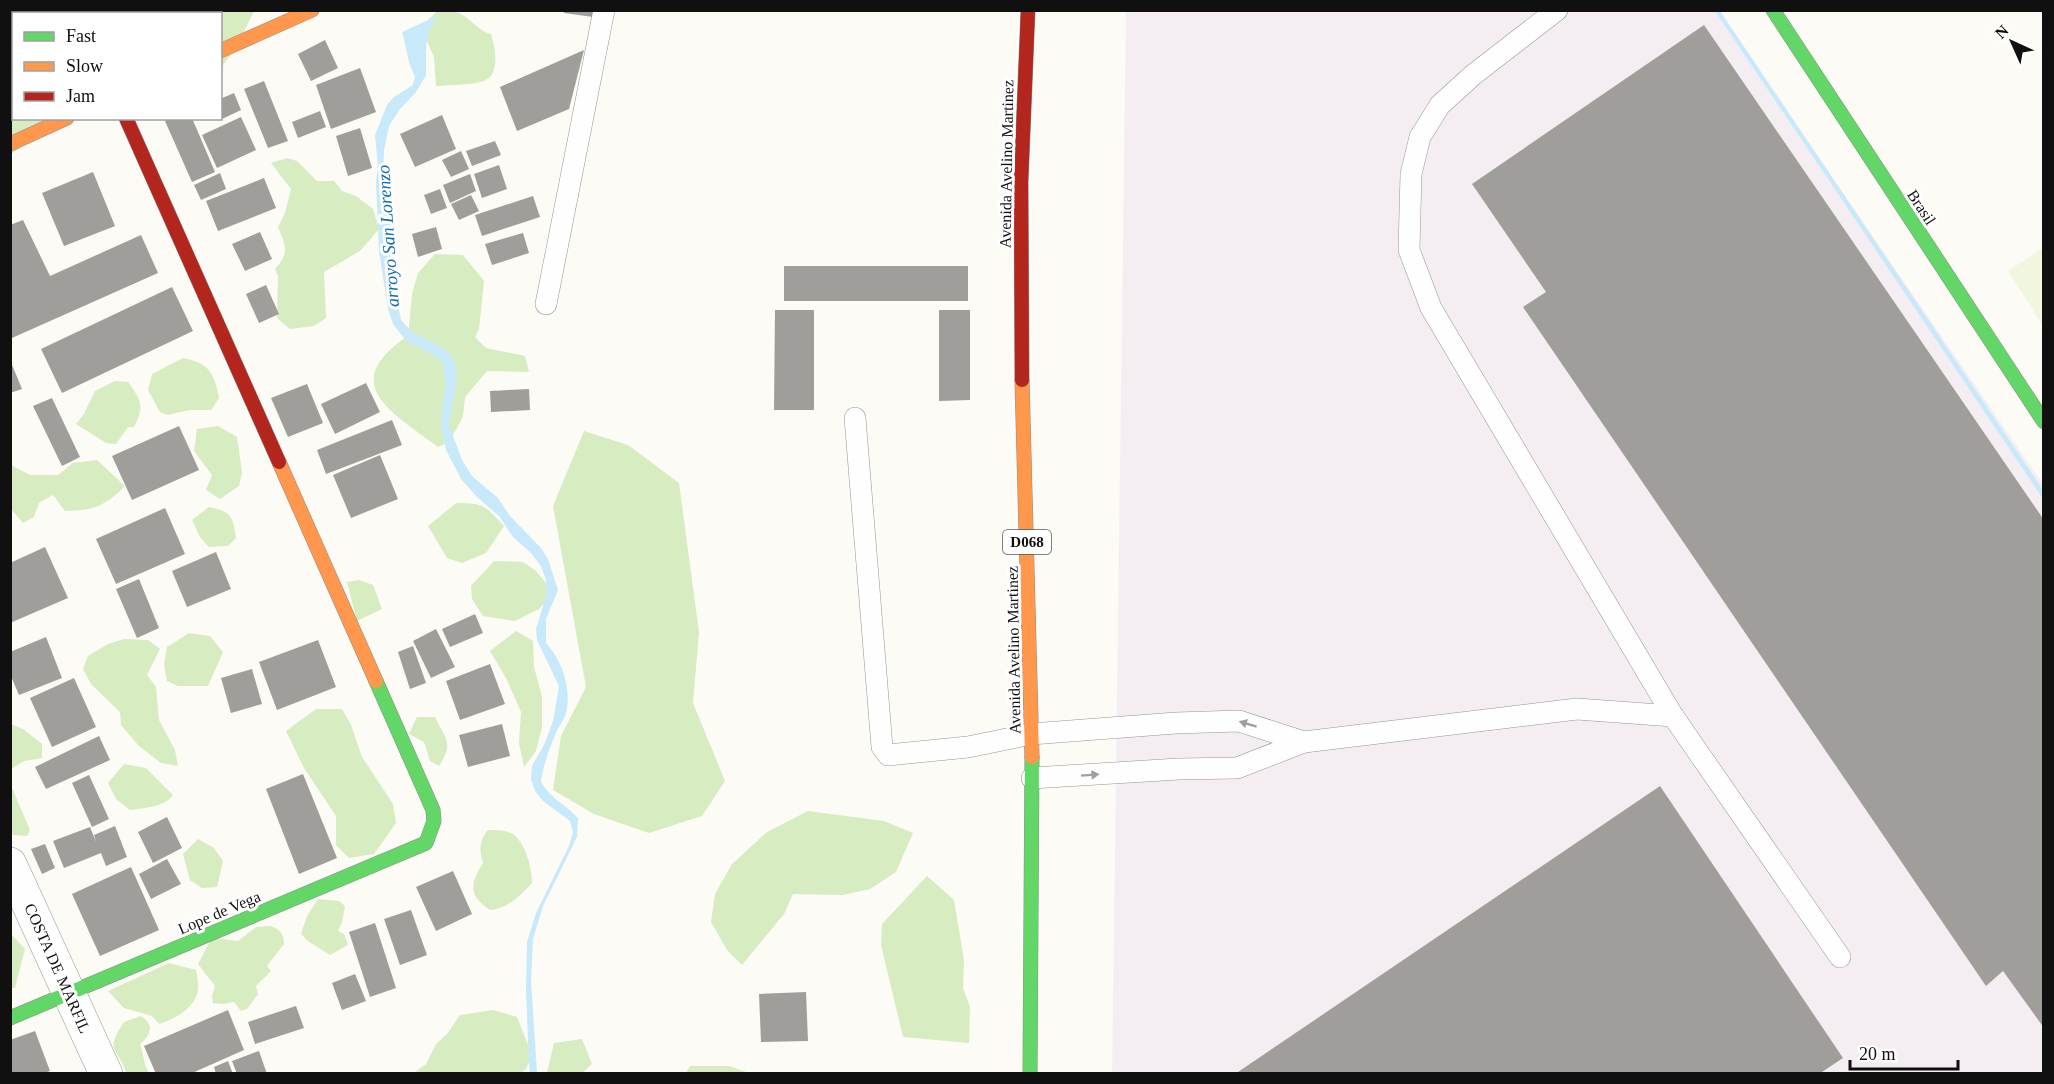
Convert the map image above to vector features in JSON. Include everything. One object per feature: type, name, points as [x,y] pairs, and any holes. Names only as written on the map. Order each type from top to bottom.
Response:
[{"type":"main road","points":[[222,50],[312,10]]},
{"type":"main road","name":"Avenida Avelino Martinez","points":[[1028,10],[1022,102],[1021,312],[1032,778],[1030,1074]]},
{"type":"main road","name":"Brasil","points":[[1773,10],[2043,422]]},
{"type":"main road","points":[[10,144],[63,120]]},
{"type":"main road","name":"Lope de Vega","points":[[10,1018],[426,843],[434,821],[433,810],[127,120]]},
{"type":"street","name":"COSTA DE MARFIL","points":[[10,864],[106,1074]]},
{"type":"lane","points":[[546,304],[604,10]]},
{"type":"lane","points":[[1557,10],[1473,75],[1440,105],[1420,137],[1411,174],[1409,250],[1431,308],[1673,716],[1840,957]]},
{"type":"lane","points":[[855,418],[882,747],[888,754],[968,747],[1031,734],[1176,723],[1239,721],[1304,742]]},
{"type":"lane","points":[[1032,778],[1179,769],[1237,768],[1304,742],[1577,709],[1673,716]]},
{"type":"shaded area","points":[[1126,11],[1718,11],[2043,484],[2043,1073],[1112,1074]]},
{"type":"green space","points":[[11,11],[254,11],[237,46],[222,67],[222,12],[12,12],[12,120],[61,120],[11,154]]},
{"type":"green space","points":[[437,11],[458,13],[491,34],[495,67],[489,78],[474,83],[436,86],[434,57],[421,27]]},
{"type":"green space","points":[[287,158],[297,161],[317,181],[334,181],[342,191],[356,196],[373,209],[379,229],[360,251],[324,272],[326,318],[314,326],[290,329],[277,318],[278,276],[275,269],[285,254],[285,245],[278,227],[285,213],[291,189],[271,163]]},
{"type":"green space","points":[[2043,248],[2043,326],[2008,271]]},
{"type":"green space","points":[[435,254],[463,255],[484,281],[479,329],[475,337],[486,348],[525,356],[529,372],[487,371],[465,397],[463,416],[456,430],[447,443],[438,447],[390,410],[379,397],[374,383],[376,369],[387,353],[408,336],[412,294],[418,273]]},
{"type":"green space","points":[[183,358],[199,363],[209,370],[215,381],[219,398],[211,410],[190,410],[167,415],[160,412],[148,390],[152,374]]},
{"type":"green space","points":[[115,381],[128,382],[140,403],[140,414],[134,427],[128,427],[116,444],[106,443],[76,424],[84,414],[95,391]]},
{"type":"green space","points":[[218,426],[237,437],[242,472],[239,486],[220,499],[206,490],[212,475],[194,451],[197,429]]},
{"type":"green space","points":[[584,431],[628,445],[679,483],[699,632],[693,703],[725,781],[702,816],[649,833],[594,814],[553,790],[561,736],[586,687],[553,506]]},
{"type":"green space","points":[[97,460],[125,486],[105,503],[83,510],[65,511],[53,495],[39,503],[34,517],[23,523],[11,509],[11,465],[30,475],[58,475],[73,463]]},
{"type":"green space","points":[[456,503],[484,507],[504,526],[486,553],[462,563],[447,558],[428,526]]},
{"type":"green space","points":[[209,507],[226,513],[232,520],[236,538],[228,546],[209,547],[200,537],[192,520]]},
{"type":"green space","points":[[494,561],[523,562],[536,571],[554,593],[539,609],[515,621],[483,616],[472,599],[471,586]]},
{"type":"green space","points":[[359,580],[373,585],[382,609],[357,621],[347,582]]},
{"type":"green space","points":[[516,631],[533,641],[534,667],[542,697],[542,727],[536,751],[524,767],[519,743],[521,712],[506,678],[490,651]]},
{"type":"green space","points":[[189,633],[210,636],[223,652],[208,686],[178,686],[167,681],[164,665],[167,647]]},
{"type":"green space","points":[[124,639],[148,640],[160,649],[147,675],[156,687],[159,720],[175,750],[178,766],[161,763],[139,746],[121,725],[120,712],[91,684],[83,669],[88,656],[108,644]]},
{"type":"green space","points":[[316,709],[342,709],[351,725],[362,757],[393,804],[396,823],[374,854],[349,858],[336,845],[336,816],[304,768],[286,731]]},
{"type":"green space","points":[[417,717],[435,717],[445,737],[446,752],[439,766],[430,761],[424,742],[409,734]]},
{"type":"green space","points":[[11,724],[23,729],[42,744],[42,758],[24,761],[11,769]]},
{"type":"green space","points":[[124,764],[146,768],[173,795],[160,804],[130,810],[116,799],[108,783]]},
{"type":"green space","points":[[11,788],[30,830],[27,836],[13,835],[11,830]]},
{"type":"green space","points":[[808,811],[884,821],[913,833],[896,872],[870,889],[843,895],[793,894],[784,914],[742,965],[727,950],[711,922],[715,894],[732,864],[767,832]]},
{"type":"green space","points":[[488,830],[507,832],[518,838],[527,857],[532,883],[508,904],[490,910],[478,899],[473,889],[483,863],[481,841]]},
{"type":"green space","points":[[198,839],[214,848],[223,861],[217,887],[202,888],[190,880],[183,854]]},
{"type":"green space","points":[[927,876],[954,900],[964,960],[963,988],[970,1007],[969,1043],[903,1037],[881,945],[882,924]]},
{"type":"green space","points":[[318,899],[339,901],[345,906],[338,931],[344,934],[348,945],[330,955],[301,934],[307,916]]},
{"type":"green space","points":[[271,926],[281,932],[284,944],[267,966],[271,971],[256,986],[258,994],[247,1009],[241,1011],[234,1002],[213,1003],[212,996],[215,986],[198,964],[209,943],[215,938],[238,941],[256,927]]},
{"type":"green space","points":[[10,933],[25,949],[15,988],[11,988]]},
{"type":"green space","points":[[169,963],[196,970],[198,985],[193,1002],[171,1019],[159,1024],[152,1016],[124,1008],[108,991]]},
{"type":"green space","points":[[493,1010],[517,1017],[532,1055],[526,1069],[520,1073],[412,1074],[426,1064],[436,1044],[447,1034],[460,1015]]},
{"type":"green space","points":[[141,1016],[150,1026],[149,1034],[140,1044],[149,1073],[126,1073],[114,1049],[114,1039],[124,1022]]},
{"type":"green space","points":[[582,1039],[592,1064],[582,1073],[547,1073],[554,1043]]},
{"type":"green space","points":[[690,1066],[729,1066],[749,1073],[686,1073]]},
{"type":"water","points":[[1715,11],[1720,11],[2043,490],[2043,499]]},
{"type":"water","name":"arroyo San Lorenzo","points":[[439,15],[430,28],[426,47],[426,75],[416,92],[400,109],[389,126],[384,151],[383,173],[394,224],[392,276],[401,320],[411,331],[445,349],[452,357],[456,367],[456,385],[449,425],[462,460],[472,476],[498,498],[510,516],[541,548],[548,559],[558,590],[546,619],[546,643],[561,666],[567,685],[568,704],[549,751],[541,782],[549,793],[578,818],[577,837],[543,906],[533,939],[531,980],[537,1073],[530,1073],[529,1064],[526,991],[527,942],[536,913],[569,846],[573,832],[570,821],[543,801],[535,791],[531,779],[532,766],[545,743],[553,721],[559,686],[537,640],[536,629],[546,596],[546,580],[541,566],[531,553],[513,537],[499,516],[461,479],[446,450],[441,425],[445,384],[443,362],[407,342],[393,324],[388,309],[379,251],[376,181],[378,168],[375,135],[387,105],[394,97],[413,85],[415,76],[402,32]]},
{"type":"building","points":[[564,10],[594,10],[593,17],[564,13]]},
{"type":"building","points":[[1704,25],[2044,520],[2044,1028],[2003,971],[1986,986],[1523,307],[1546,292],[1472,184]]},
{"type":"building","points":[[325,40],[338,68],[311,81],[298,54]]},
{"type":"building","points":[[584,50],[569,109],[517,131],[500,87]]},
{"type":"building","points":[[360,68],[376,112],[331,129],[316,85]]},
{"type":"building","points":[[264,81],[288,141],[268,148],[244,89]]},
{"type":"building","points":[[234,93],[241,110],[222,119],[222,98]]},
{"type":"building","points":[[320,111],[326,127],[298,138],[292,122]]},
{"type":"building","points":[[442,115],[456,149],[415,167],[400,134]]},
{"type":"building","points":[[241,117],[256,150],[217,168],[202,135]]},
{"type":"building","points":[[193,120],[215,172],[192,182],[165,121]]},
{"type":"building","points":[[360,128],[372,168],[348,176],[336,136]]},
{"type":"building","points":[[495,141],[501,155],[472,166],[466,151]]},
{"type":"building","points":[[461,151],[469,169],[451,177],[442,160]]},
{"type":"building","points":[[499,165],[507,189],[482,198],[474,174]]},
{"type":"building","points":[[93,172],[115,226],[64,246],[42,193]]},
{"type":"building","points":[[220,173],[226,189],[201,200],[194,185]]},
{"type":"building","points":[[470,174],[476,191],[450,203],[443,185]]},
{"type":"building","points":[[264,178],[276,208],[218,231],[206,201]]},
{"type":"building","points":[[440,189],[447,208],[431,214],[424,195]]},
{"type":"building","points":[[471,195],[479,211],[459,220],[451,204]]},
{"type":"building","points":[[533,196],[540,217],[482,236],[475,215]]},
{"type":"building","points":[[23,220],[50,276],[141,235],[158,273],[12,338],[10,225]]},
{"type":"building","points":[[436,227],[442,249],[418,257],[412,234]]},
{"type":"building","points":[[260,232],[272,259],[245,271],[232,244]]},
{"type":"building","points":[[523,233],[529,253],[492,265],[485,244]]},
{"type":"building","points":[[784,266],[968,266],[968,301],[784,301]]},
{"type":"building","points":[[266,285],[279,314],[259,323],[246,294]]},
{"type":"building","points":[[172,287],[193,331],[62,393],[41,349]]},
{"type":"building","points":[[775,310],[814,310],[814,410],[774,410]]},
{"type":"building","points":[[939,310],[970,310],[970,400],[939,401]]},
{"type":"building","points":[[10,360],[22,389],[10,393]]},
{"type":"building","points":[[366,383],[380,412],[335,434],[321,404]]},
{"type":"building","points":[[307,384],[323,423],[288,437],[271,398]]},
{"type":"building","points":[[529,389],[530,410],[491,412],[490,391]]},
{"type":"building","points":[[52,398],[80,457],[62,466],[33,406]]},
{"type":"building","points":[[392,420],[402,445],[326,474],[317,450]]},
{"type":"building","points":[[179,426],[199,470],[132,500],[112,456]]},
{"type":"building","points":[[380,455],[398,499],[351,518],[333,475]]},
{"type":"building","points":[[165,508],[185,554],[116,584],[96,539]]},
{"type":"building","points":[[45,547],[68,598],[10,623],[10,563]]},
{"type":"building","points":[[216,552],[231,589],[187,607],[172,571]]},
{"type":"building","points":[[139,579],[159,628],[137,638],[116,589]]},
{"type":"building","points":[[475,614],[483,633],[450,647],[442,629]]},
{"type":"building","points":[[436,629],[455,667],[431,678],[413,641]]},
{"type":"building","points":[[46,637],[62,678],[19,695],[10,674],[10,652]]},
{"type":"building","points":[[318,640],[336,687],[277,710],[259,662]]},
{"type":"building","points":[[413,646],[426,683],[410,689],[398,652]]},
{"type":"building","points":[[490,664],[505,704],[460,720],[446,681]]},
{"type":"building","points":[[252,669],[262,704],[231,713],[221,678]]},
{"type":"building","points":[[74,678],[96,727],[52,747],[30,698]]},
{"type":"building","points":[[502,724],[510,756],[468,767],[459,735]]},
{"type":"building","points":[[99,736],[110,760],[46,789],[35,767]]},
{"type":"building","points":[[303,774],[337,858],[299,874],[266,789]]},
{"type":"building","points":[[89,775],[109,819],[92,827],[72,783]]},
{"type":"building","points":[[1660,786],[1843,1058],[1819,1074],[1235,1074]]},
{"type":"building","points":[[167,817],[182,848],[153,863],[138,832]]},
{"type":"building","points":[[115,826],[127,857],[106,866],[101,853],[64,868],[53,841],[90,827],[96,842],[94,835]]},
{"type":"building","points":[[45,844],[55,868],[42,874],[31,849]]},
{"type":"building","points":[[167,859],[181,884],[151,899],[139,874]]},
{"type":"building","points":[[131,867],[159,930],[100,956],[72,894]]},
{"type":"building","points":[[453,871],[472,914],[436,931],[416,887]]},
{"type":"building","points":[[411,910],[427,955],[400,965],[384,919]]},
{"type":"building","points":[[375,923],[396,988],[370,997],[349,932]]},
{"type":"building","points":[[355,974],[366,1001],[342,1010],[332,983]]},
{"type":"building","points":[[806,992],[808,1041],[761,1042],[759,994]]},
{"type":"building","points":[[296,1006],[304,1028],[255,1044],[248,1022]]},
{"type":"building","points":[[228,1010],[244,1050],[190,1074],[156,1074],[144,1046]]},
{"type":"building","points":[[35,1031],[50,1071],[42,1074],[10,1074],[10,1040]]},
{"type":"building","points":[[259,1051],[267,1074],[237,1074],[232,1061]]},
{"type":"building","points":[[228,1061],[233,1074],[216,1074],[214,1067]]},
{"type":"traffic: fast","points":[[1773,10],[2044,422]]},
{"type":"traffic: fast","points":[[10,1018],[426,843],[434,821],[433,810],[376,681]]},
{"type":"traffic: fast","points":[[1030,1074],[1032,757]]},
{"type":"traffic: slow","points":[[222,50],[312,10]]},
{"type":"traffic: slow","points":[[10,144],[63,120]]},
{"type":"traffic: slow","points":[[1022,380],[1032,757]]},
{"type":"traffic: slow","points":[[279,462],[376,681]]},
{"type":"traffic: jam","points":[[1022,380],[1021,182],[1028,10]]},
{"type":"traffic: jam","points":[[127,120],[279,462]]}]
